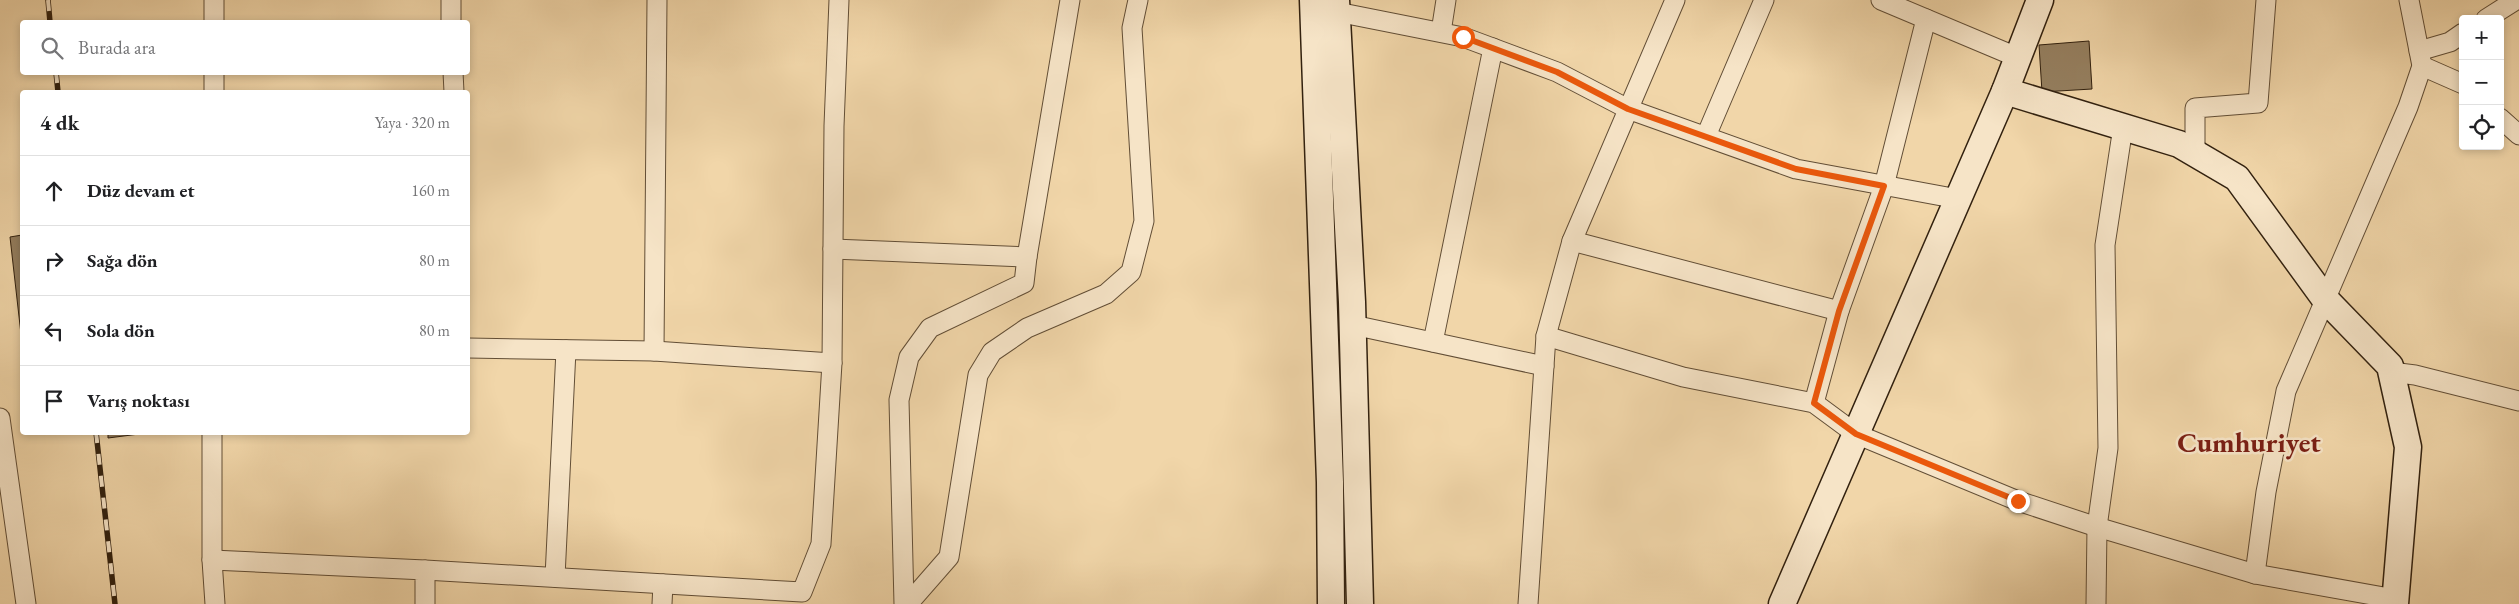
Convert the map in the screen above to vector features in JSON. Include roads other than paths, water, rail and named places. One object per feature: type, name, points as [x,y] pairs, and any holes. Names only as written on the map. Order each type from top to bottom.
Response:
[{"type":"street","points":[[214,0],[214,20]]},
{"type":"street","points":[[450,0],[451,20]]},
{"type":"street","points":[[654,351],[657,0]]},
{"type":"street","points":[[212,560],[663,584],[769,597],[802,592],[821,544],[832,363],[838,0]]},
{"type":"street","points":[[904,604],[899,400],[909,357],[930,328],[1024,283],[1070,0]]},
{"type":"street","points":[[908,604],[949,557],[978,375],[992,352],[1027,328],[1106,294],[1131,272],[1144,221],[1132,28],[1138,0]]},
{"type":"street","points":[[1313,0],[1330,482],[1332,604]]},
{"type":"street","points":[[1441,32],[1446,0]]},
{"type":"street","points":[[1528,604],[1546,336],[1572,241],[1676,0]]},
{"type":"street","points":[[1706,136],[1764,0]]},
{"type":"street","points":[[1881,0],[2019,58]]},
{"type":"street","points":[[1782,604],[2005,91],[2040,0]]},
{"type":"street","points":[[2195,154],[2195,108],[2258,103],[2266,0]]},
{"type":"street","points":[[2255,574],[2266,492],[2286,391],[2408,107],[2420,58],[2409,0]]},
{"type":"street","points":[[2492,15],[2516,0]]},
{"type":"street","points":[[1360,604],[1353,325],[1336,6],[1463,37],[1557,72],[1628,109],[1796,169],[1958,200]]},
{"type":"street","points":[[1814,403],[1839,311],[1884,186],[1926,19]]},
{"type":"street","points":[[2420,58],[2459,36]]},
{"type":"street","points":[[1433,342],[1493,48]]},
{"type":"street","points":[[2420,58],[2459,82]]},
{"type":"street","points":[[214,75],[214,90]]},
{"type":"street","points":[[453,75],[454,90]]},
{"type":"street","points":[[1546,336],[1683,376],[1814,403],[1856,434],[2018,501],[2098,527],[2255,574],[2395,601],[2408,447],[2390,366],[2325,299],[2236,178],[2179,144],[2005,91]]},
{"type":"street","points":[[2504,122],[2519,135]]},
{"type":"street","points":[[2096,604],[2098,527],[2108,448],[2105,245],[2123,127]]},
{"type":"street","points":[[1572,241],[1839,311]]},
{"type":"street","points":[[833,249],[1027,257]]},
{"type":"street","points":[[1325,326],[1353,325],[1544,366]]},
{"type":"street","points":[[470,348],[654,351],[832,363]]},
{"type":"street","points":[[555,577],[566,350]]},
{"type":"street","points":[[2391,372],[2414,375],[2519,401]]},
{"type":"street","points":[[0,418],[26,604]]},
{"type":"street","points":[[212,435],[212,560],[215,604]]},
{"type":"street","points":[[425,570],[425,604]]},
{"type":"street","points":[[662,604],[663,584]]},
{"type":"railway","points":[[48,0],[50,20]]},
{"type":"railway","points":[[56,75],[58,90]]},
{"type":"railway","points":[[96,435],[115,604]]},
{"type":"district","name":"Cumhuriyet","points":[[2249,442]]}]
